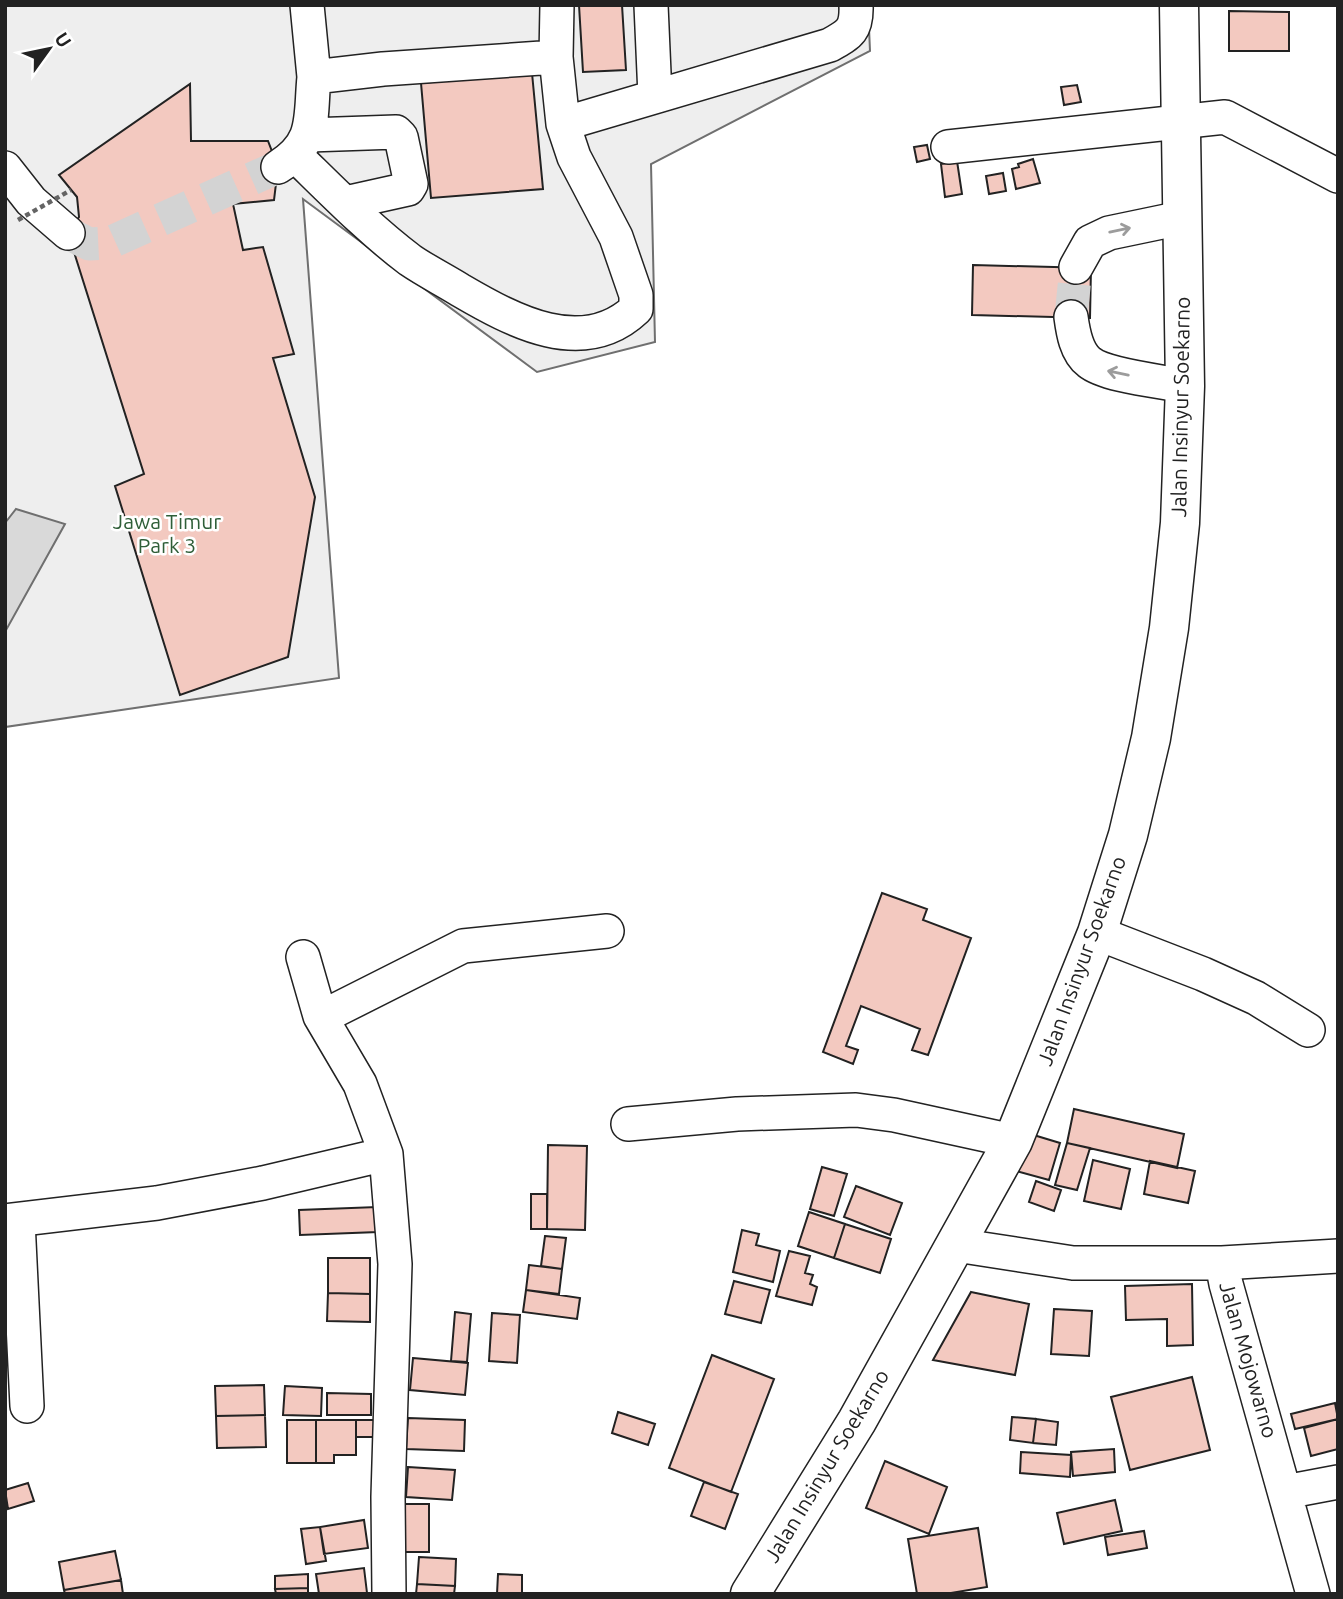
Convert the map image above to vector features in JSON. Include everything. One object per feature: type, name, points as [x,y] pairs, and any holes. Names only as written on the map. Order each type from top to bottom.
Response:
[{"type":"main road","name":"Jalan Insinyur Soekarno","points":[[750,1594],[857,1421],[1013,1141],[1097,933],[1128,835],[1152,738],[1169,628],[1178,536],[1185,386],[1179,5]]},
{"type":"street","points":[[294,153],[314,77],[307,5]]},
{"type":"street","points":[[294,153],[345,204],[412,262],[495,310],[541,330],[577,334],[607,328],[626,318],[636,309],[636,295],[616,237],[574,157],[563,124],[556,57],[557,5]]},
{"type":"street","points":[[651,5],[655,96]]},
{"type":"street","points":[[563,124],[830,45],[852,31],[856,5]]},
{"type":"street","points":[[314,77],[383,69],[556,57]]},
{"type":"street","points":[[948,147],[1225,117],[1338,176]]},
{"type":"street","points":[[294,153],[396,132],[401,137],[411,184],[408,189],[345,204]]},
{"type":"street","points":[[5,168],[31,201],[68,233]]},
{"type":"street","points":[[1076,267],[1090,242],[1109,233],[1181,218]]},
{"type":"street","points":[[1071,317],[1075,341],[1088,362],[1108,371],[1185,386]]},
{"type":"street","points":[[320,1016],[463,946],[607,931]]},
{"type":"street","points":[[1097,933],[1203,974],[1256,998],[1308,1030]]},
{"type":"street","points":[[303,957],[320,1016],[360,1084],[386,1154],[395,1264],[388,1484],[389,1594]]},
{"type":"street","points":[[628,1125],[737,1114],[856,1111],[894,1115],[1013,1141]]},
{"type":"street","points":[[27,1406],[12,1221],[181,1199],[386,1154]]},
{"type":"street","name":"Jalan Mojowarno","points":[[956,1245],[1073,1263],[1222,1263],[1313,1594]]},
{"type":"street","points":[[1222,1263],[1338,1255]]},
{"type":"street","points":[[1285,1492],[1338,1482]]},
{"type":"path","points":[[18,220],[71,190]]},
{"type":"green space","name":"Jawa Timur Park 3","points":[[5,5],[868,5],[870,51],[651,164],[655,342],[537,372],[303,199],[339,678],[5,727]]},
{"type":"shaded area","points":[[16,509],[65,524],[5,632],[5,523]]},
{"type":"building","points":[[579,5],[622,5],[626,70],[583,72]]},
{"type":"building","points":[[1229,11],[1289,12],[1289,51],[1229,51]]},
{"type":"building","points":[[532,73],[543,189],[431,198],[421,83]]},
{"type":"building","points":[[190,84],[191,141],[268,141],[278,167],[274,200],[233,204],[243,250],[263,247],[294,354],[273,358],[315,497],[288,657],[180,695],[115,486],[144,474],[68,233],[79,217],[77,197],[59,175]]},
{"type":"building","points":[[1077,85],[1081,102],[1064,105],[1061,87]]},
{"type":"building","points":[[927,145],[930,159],[917,162],[914,147]]},
{"type":"building","points":[[1033,159],[1040,183],[1016,189],[1012,169]]},
{"type":"building","points":[[957,161],[962,194],[945,197],[941,164]]},
{"type":"building","points":[[1003,173],[1006,191],[989,194],[986,176]]},
{"type":"building","points":[[973,265],[1091,268],[1090,318],[972,315]]},
{"type":"building","points":[[882,893],[927,909],[923,920],[971,938],[928,1055],[912,1050],[920,1029],[861,1006],[846,1046],[858,1050],[853,1064],[823,1052]]},
{"type":"building","points":[[1074,1109],[1184,1134],[1177,1168],[1067,1143]]},
{"type":"building","points":[[1027,1133],[1060,1143],[1049,1180],[1016,1171]]},
{"type":"building","points":[[1067,1143],[1090,1148],[1077,1190],[1055,1185]]},
{"type":"building","points":[[548,1145],[587,1146],[585,1230],[547,1229]]},
{"type":"building","points":[[1093,1160],[1130,1169],[1121,1209],[1084,1201]]},
{"type":"building","points":[[1150,1161],[1195,1171],[1188,1203],[1144,1194]]},
{"type":"building","points":[[822,1167],[847,1174],[834,1216],[810,1209]]},
{"type":"building","points":[[1036,1181],[1061,1190],[1054,1211],[1029,1202]]},
{"type":"building","points":[[856,1186],[902,1203],[890,1235],[844,1217]]},
{"type":"building","points":[[531,1194],[547,1194],[547,1229],[531,1229]]},
{"type":"building","points":[[377,1207],[378,1232],[300,1235],[299,1210]]},
{"type":"building","points":[[809,1212],[845,1224],[834,1258],[798,1246]]},
{"type":"building","points":[[845,1224],[891,1239],[880,1273],[834,1258]]},
{"type":"building","points":[[742,1230],[759,1234],[756,1245],[780,1251],[773,1282],[733,1272]]},
{"type":"building","points":[[545,1236],[566,1238],[562,1269],[541,1266]]},
{"type":"building","points":[[789,1251],[810,1256],[805,1273],[813,1275],[810,1284],[817,1287],[812,1305],[776,1296]]},
{"type":"building","points":[[328,1258],[370,1258],[370,1294],[328,1293]]},
{"type":"building","points":[[529,1265],[562,1269],[559,1294],[526,1290]]},
{"type":"building","points":[[734,1281],[770,1290],[761,1323],[725,1314]]},
{"type":"building","points":[[1192,1284],[1193,1345],[1167,1346],[1167,1319],[1126,1320],[1125,1286]]},
{"type":"building","points":[[526,1290],[580,1298],[577,1319],[523,1312]]},
{"type":"building","points":[[971,1292],[1029,1304],[1015,1375],[933,1360]]},
{"type":"building","points":[[328,1293],[370,1294],[370,1322],[327,1321]]},
{"type":"building","points":[[1054,1309],[1092,1311],[1089,1356],[1051,1354]]},
{"type":"building","points":[[455,1312],[471,1314],[467,1362],[451,1361]]},
{"type":"building","points":[[492,1313],[520,1315],[517,1363],[489,1361]]},
{"type":"building","points":[[712,1355],[774,1379],[731,1492],[669,1468]]},
{"type":"building","points":[[413,1358],[468,1363],[465,1395],[410,1390]]},
{"type":"building","points":[[1192,1377],[1210,1450],[1130,1470],[1111,1397]]},
{"type":"building","points":[[264,1385],[265,1415],[216,1416],[215,1386]]},
{"type":"building","points":[[285,1386],[322,1388],[321,1416],[283,1415]]},
{"type":"building","points":[[327,1393],[371,1394],[371,1415],[327,1415]]},
{"type":"building","points":[[1335,1403],[1338,1419],[1295,1429],[1291,1414]]},
{"type":"building","points":[[618,1412],[655,1424],[648,1445],[612,1433]]},
{"type":"building","points":[[265,1415],[266,1447],[217,1448],[216,1416]]},
{"type":"building","points":[[1012,1417],[1036,1419],[1033,1443],[1010,1440]]},
{"type":"building","points":[[408,1418],[465,1420],[464,1451],[406,1449]]},
{"type":"building","points":[[1036,1419],[1058,1422],[1056,1445],[1033,1443]]},
{"type":"building","points":[[1338,1419],[1338,1449],[1311,1456],[1304,1428]]},
{"type":"building","points":[[287,1420],[316,1420],[316,1463],[287,1463]]},
{"type":"building","points":[[316,1420],[356,1420],[356,1455],[334,1455],[334,1463],[316,1463]]},
{"type":"building","points":[[356,1420],[382,1420],[382,1437],[356,1437]]},
{"type":"building","points":[[1114,1449],[1115,1472],[1073,1476],[1071,1452]]},
{"type":"building","points":[[1021,1452],[1071,1455],[1070,1477],[1020,1473]]},
{"type":"building","points":[[885,1461],[947,1487],[929,1534],[866,1508]]},
{"type":"building","points":[[408,1467],[455,1470],[452,1500],[406,1497]]},
{"type":"building","points":[[704,1482],[738,1494],[725,1529],[691,1516]]},
{"type":"building","points":[[28,1483],[34,1501],[8,1509],[5,1490]]},
{"type":"building","points":[[1115,1500],[1122,1531],[1064,1544],[1057,1513]]},
{"type":"building","points":[[404,1504],[429,1504],[429,1552],[403,1552]]},
{"type":"building","points":[[364,1520],[368,1548],[324,1554],[320,1527]]},
{"type":"building","points":[[320,1527],[326,1561],[306,1564],[301,1529]]},
{"type":"building","points":[[978,1528],[987,1587],[945,1594],[917,1594],[908,1539]]},
{"type":"building","points":[[1144,1531],[1147,1548],[1108,1555],[1105,1537]]},
{"type":"building","points":[[115,1551],[121,1580],[64,1590],[59,1562]]},
{"type":"building","points":[[419,1557],[456,1559],[455,1586],[417,1584]]},
{"type":"building","points":[[364,1568],[367,1593],[319,1594],[316,1574]]},
{"type":"building","points":[[308,1574],[308,1588],[275,1589],[275,1576]]},
{"type":"building","points":[[498,1574],[522,1575],[522,1594],[497,1594]]},
{"type":"building","points":[[121,1580],[123,1594],[65,1594],[64,1590]]},
{"type":"building","points":[[417,1584],[455,1586],[454,1594],[416,1594]]},
{"type":"building","points":[[308,1588],[308,1594],[276,1594],[275,1589]]},
{"type":"tunnel","points":[[68,233],[89,244],[109,243],[278,167]]},
{"type":"tunnel","points":[[1071,317],[1076,267]]}]
